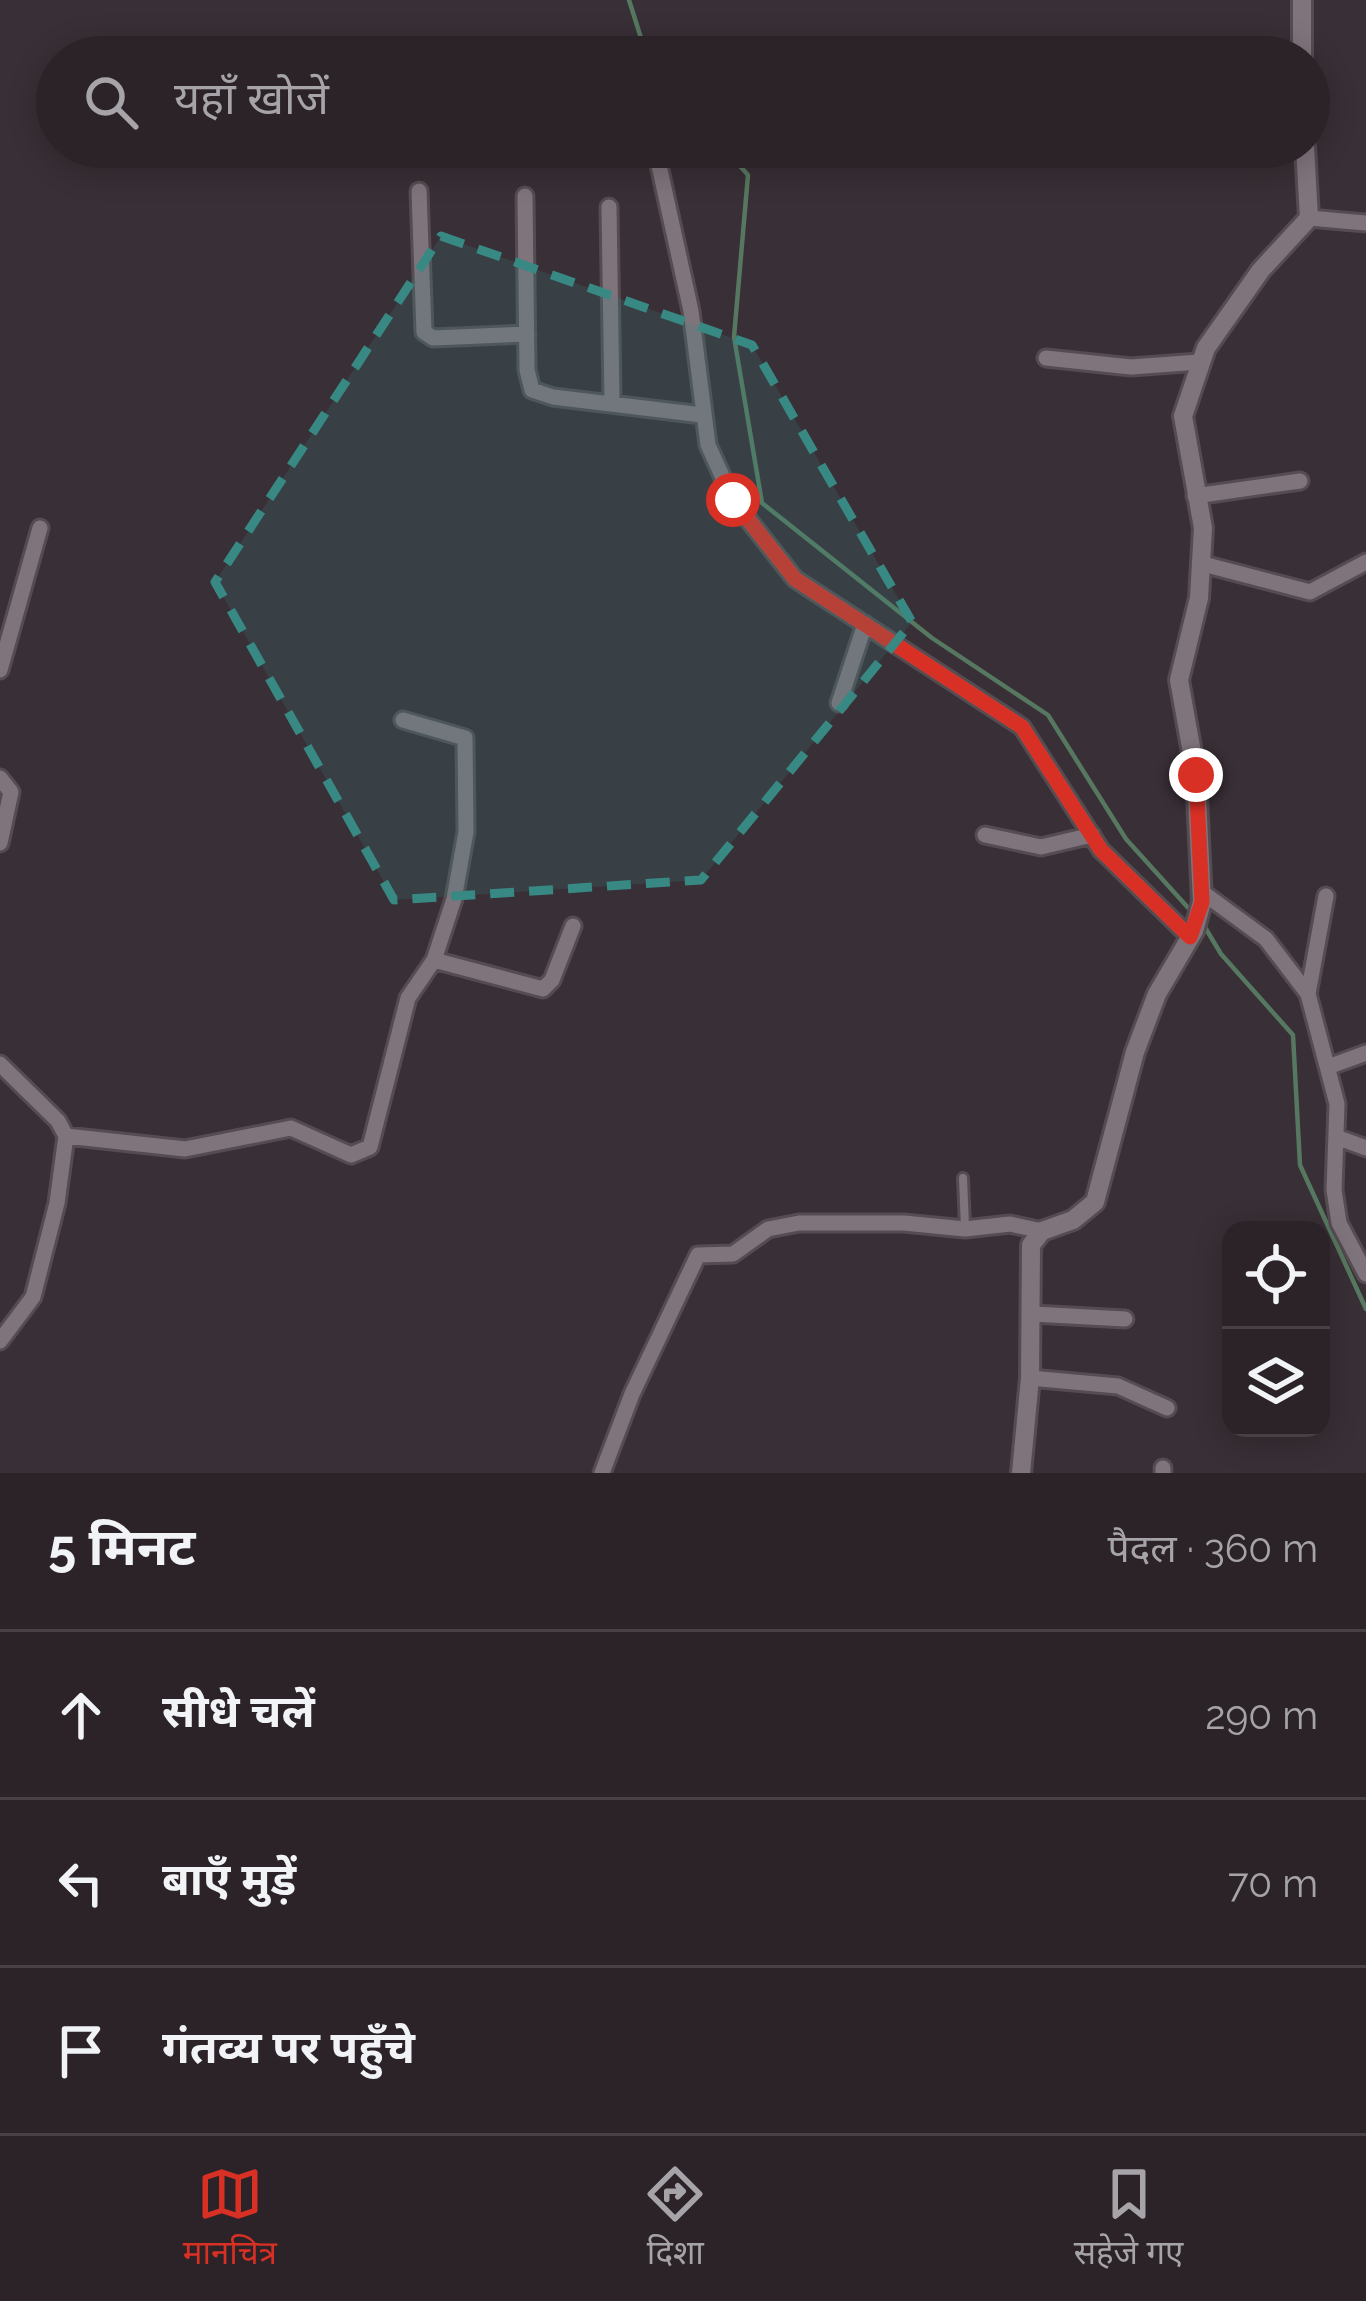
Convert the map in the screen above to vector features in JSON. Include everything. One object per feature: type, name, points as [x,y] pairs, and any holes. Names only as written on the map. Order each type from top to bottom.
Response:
[{"type":"street","points":[[1302,0],[1302,36]]},
{"type":"street","points":[[660,168],[691,311],[702,415],[719,476],[784,569],[1022,727],[1119,869],[1192,934]]},
{"type":"street","points":[[602,1473],[698,1255],[733,1254],[768,1229],[799,1223],[904,1222],[965,1229],[1010,1224],[1042,1231],[1083,1214],[1095,1202],[1135,1052],[1157,994],[1192,934],[1202,897],[1196,775],[1179,680],[1203,564],[1183,416],[1199,362],[1261,270],[1309,218],[1306,168]]},
{"type":"street","points":[[419,191],[424,332],[433,338],[526,334]]},
{"type":"street","points":[[525,196],[526,334],[532,390],[553,397],[702,415]]},
{"type":"street","points":[[609,207],[612,401]]},
{"type":"street","points":[[1309,218],[1366,223]]},
{"type":"street","points":[[1046,358],[1131,367],[1199,362]]},
{"type":"street","points":[[1196,496],[1300,481]]},
{"type":"street","points":[[0,670],[40,528]]},
{"type":"street","points":[[1203,564],[1310,592],[1366,562]]},
{"type":"street","points":[[839,703],[865,624]]},
{"type":"street","points":[[65,1136],[184,1149],[291,1127],[341,1152],[359,1154],[377,1133],[408,998],[434,960],[463,861],[468,746],[453,730],[403,720]]},
{"type":"street","points":[[0,778],[11,792],[0,843]]},
{"type":"street","points":[[985,835],[1041,847],[1092,835]]},
{"type":"street","points":[[1308,994],[1326,896]]},
{"type":"street","points":[[1202,897],[1266,939],[1308,994],[1328,1066],[1339,1138],[1334,1175],[1339,1223],[1366,1274]]},
{"type":"street","points":[[434,960],[543,989],[552,980],[573,926]]},
{"type":"street","points":[[1328,1066],[1366,1053]]},
{"type":"street","points":[[0,1064],[63,1126],[65,1136],[57,1203],[33,1297],[0,1341]]},
{"type":"street","points":[[1339,1138],[1366,1148]]},
{"type":"street","points":[[1024,1473],[1033,1314],[1028,1258],[1042,1231]]},
{"type":"street","points":[[1033,1314],[1126,1319]]},
{"type":"street","points":[[1030,1378],[1118,1386],[1168,1408]]},
{"type":"lane","points":[[963,1178],[965,1229]]},
{"type":"highlighted area","points":[[441,236],[752,345],[912,622],[701,880],[394,900],[215,582]]},
{"type":"waterway","points":[[629,0],[640,36]]},
{"type":"waterway","points":[[742,168],[748,175],[734,337],[762,503],[932,638],[1048,715],[1126,839],[1191,911]]},
{"type":"waterway","points":[[1203,924],[1221,954],[1293,1035],[1300,1165],[1366,1309]]},
{"type":"route","points":[[733,500],[795,579],[1022,727],[1101,850],[1190,937],[1202,902],[1196,775]]}]
